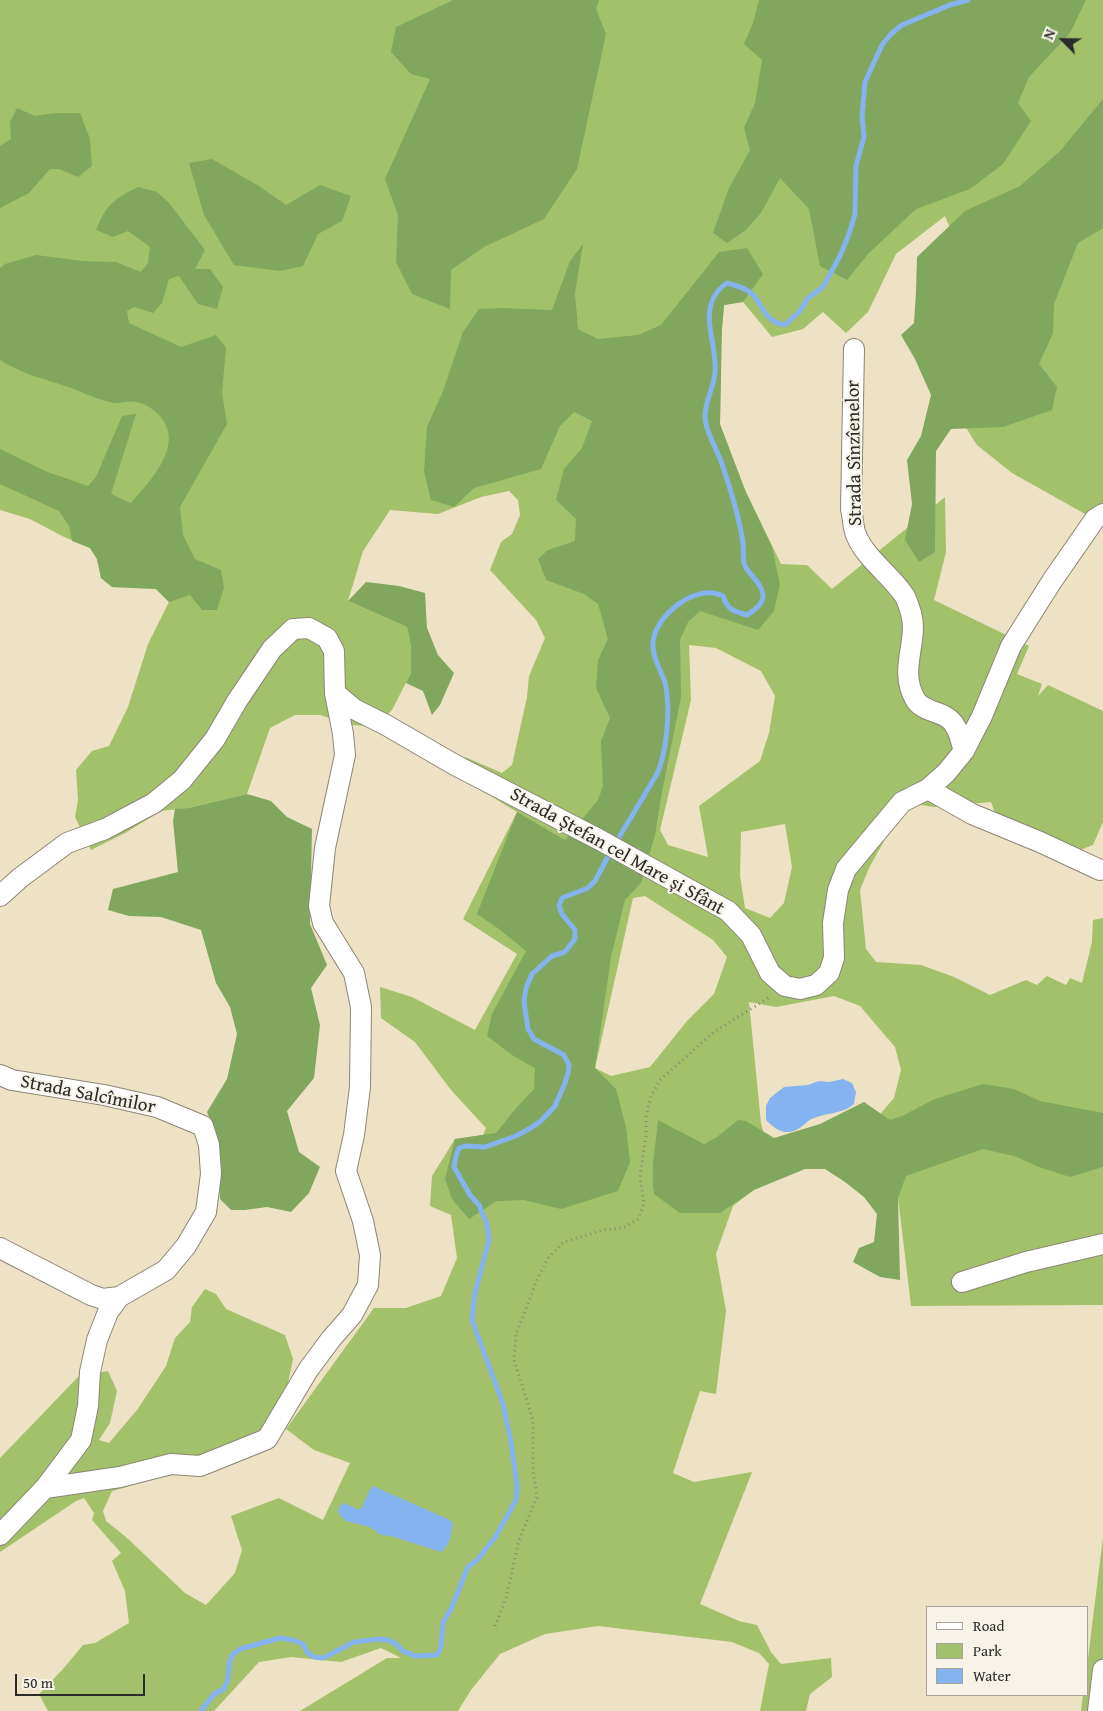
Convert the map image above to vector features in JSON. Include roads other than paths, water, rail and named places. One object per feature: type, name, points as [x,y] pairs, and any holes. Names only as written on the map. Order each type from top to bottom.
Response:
[{"type":"street","name":"Strada Sînzîenelor","points":[[854,349],[851,509],[856,535],[867,553],[905,596],[912,615],[907,672],[910,688],[916,701],[923,707],[945,715],[955,725],[964,751]]},
{"type":"street","points":[[1102,873],[1040,842],[972,814],[928,789],[946,773],[964,751],[982,716],[1011,646],[1094,519],[1103,514]]},
{"type":"street","points":[[0,896],[20,878],[67,843],[105,829],[154,804],[182,780],[215,739],[272,650],[293,629],[309,628],[326,638],[334,651],[335,693],[345,756],[325,848],[319,906],[324,923],[354,973],[361,1006],[360,1087],[354,1135],[346,1171],[363,1221],[370,1255],[368,1285],[352,1315],[308,1370],[267,1439],[200,1466],[171,1464],[120,1477],[45,1488]]},
{"type":"street","name":"Strada Ștefan cel Mare și Sfânt","points":[[335,693],[354,709],[386,725],[455,765],[600,840],[728,911],[751,935],[770,973],[784,986],[800,989],[816,985],[829,973],[834,958],[833,923],[838,890],[846,869],[902,802],[928,789]]},
{"type":"street","name":"Strada Salcîmilor","points":[[0,1075],[12,1080],[104,1095],[157,1107],[203,1126],[209,1145],[211,1174],[206,1212],[186,1246],[166,1270],[120,1297]]},
{"type":"street","points":[[962,1282],[1026,1262],[1103,1244]]},
{"type":"street","points":[[0,1248],[103,1299],[120,1297]]},
{"type":"street","points":[[0,1535],[45,1488],[81,1440],[88,1406],[90,1372],[97,1340],[108,1312],[120,1297]]},
{"type":"street","points":[[1098,1711],[1103,1670]]},
{"type":"water","points":[[843,1079],[852,1083],[856,1092],[854,1104],[849,1108],[816,1117],[790,1132],[778,1130],[766,1120],[766,1106],[770,1098],[784,1087]]},
{"type":"water","points":[[373,1486],[450,1520],[453,1524],[452,1532],[444,1549],[441,1552],[391,1536],[381,1535],[370,1527],[346,1521],[341,1517],[338,1511],[340,1506],[344,1503],[361,1509]]},
{"type":"waterway","points":[[615,844],[657,774],[666,742],[667,693],[653,648],[655,633],[661,622],[679,604],[701,594],[713,593],[723,596],[729,608],[747,615],[758,607],[763,599],[760,586],[745,567],[742,535],[735,507],[722,464],[706,424],[707,404],[715,372],[709,320],[712,301],[719,289],[727,283],[737,286],[752,294],[768,317],[785,325],[800,311],[808,298],[823,287],[840,256],[855,214],[856,166],[864,137],[862,116],[865,82],[882,45],[902,25],[950,5],[968,0]]},
{"type":"waterway","points":[[201,1711],[214,1694],[224,1689],[228,1679],[232,1655],[240,1649],[280,1638],[303,1644],[308,1653],[314,1657],[323,1658],[354,1642],[379,1639],[388,1640],[396,1644],[403,1651],[415,1656],[437,1655],[441,1647],[443,1623],[451,1609],[468,1567],[478,1559],[496,1536],[516,1500],[517,1485],[503,1404],[472,1320],[475,1293],[489,1240],[487,1224],[479,1205],[470,1195],[454,1167],[459,1148],[465,1146],[485,1147],[516,1136],[541,1121],[555,1106],[565,1083],[569,1065],[564,1055],[534,1039],[528,1029],[524,1002],[526,988],[532,974],[552,956],[565,952],[575,939],[575,930],[562,914],[559,906],[562,898],[588,888],[595,881],[611,851]]}]
